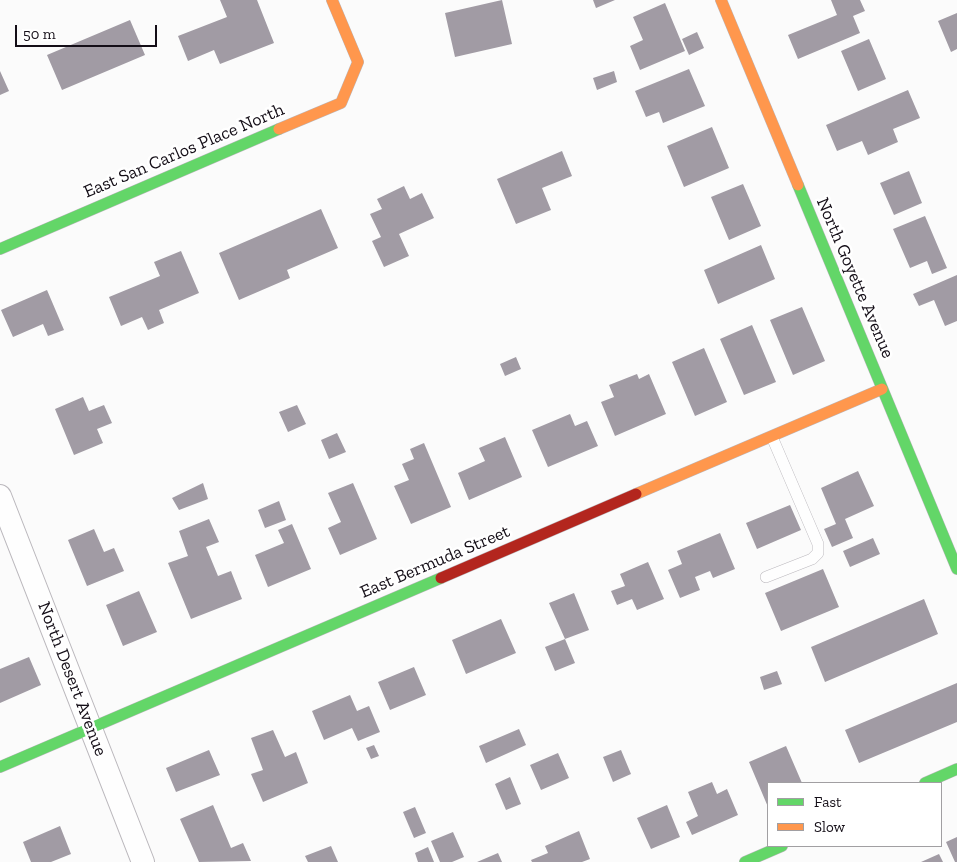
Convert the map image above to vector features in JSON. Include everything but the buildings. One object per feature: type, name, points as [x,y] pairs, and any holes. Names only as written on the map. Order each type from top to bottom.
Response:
[{"type":"street","name":"East San Carlos Place North","points":[[0,248],[341,103],[358,62],[332,0]]},
{"type":"street","name":"North Goyette Avenue","points":[[721,0],[957,569]]},
{"type":"street","name":"East Bermuda Street","points":[[0,767],[882,389]]},
{"type":"street","name":"North Desert Avenue","points":[[0,496],[143,862]]},
{"type":"street","points":[[927,782],[957,769]]},
{"type":"lane","points":[[766,578],[812,559],[818,553],[818,544],[772,436]]},
{"type":"traffic: fast","points":[[0,249],[279,129]]},
{"type":"traffic: fast","points":[[798,185],[957,569]]},
{"type":"traffic: fast","points":[[0,767],[441,578]]},
{"type":"traffic: fast","points":[[927,782],[957,769]]},
{"type":"traffic: fast","points":[[745,862],[780,847]]},
{"type":"traffic: slow","points":[[279,129],[341,103],[358,62],[332,0]]},
{"type":"traffic: slow","points":[[721,0],[798,185]]},
{"type":"traffic: slow","points":[[636,494],[882,389]]},
{"type":"traffic: jam","points":[[441,578],[636,494]]}]
